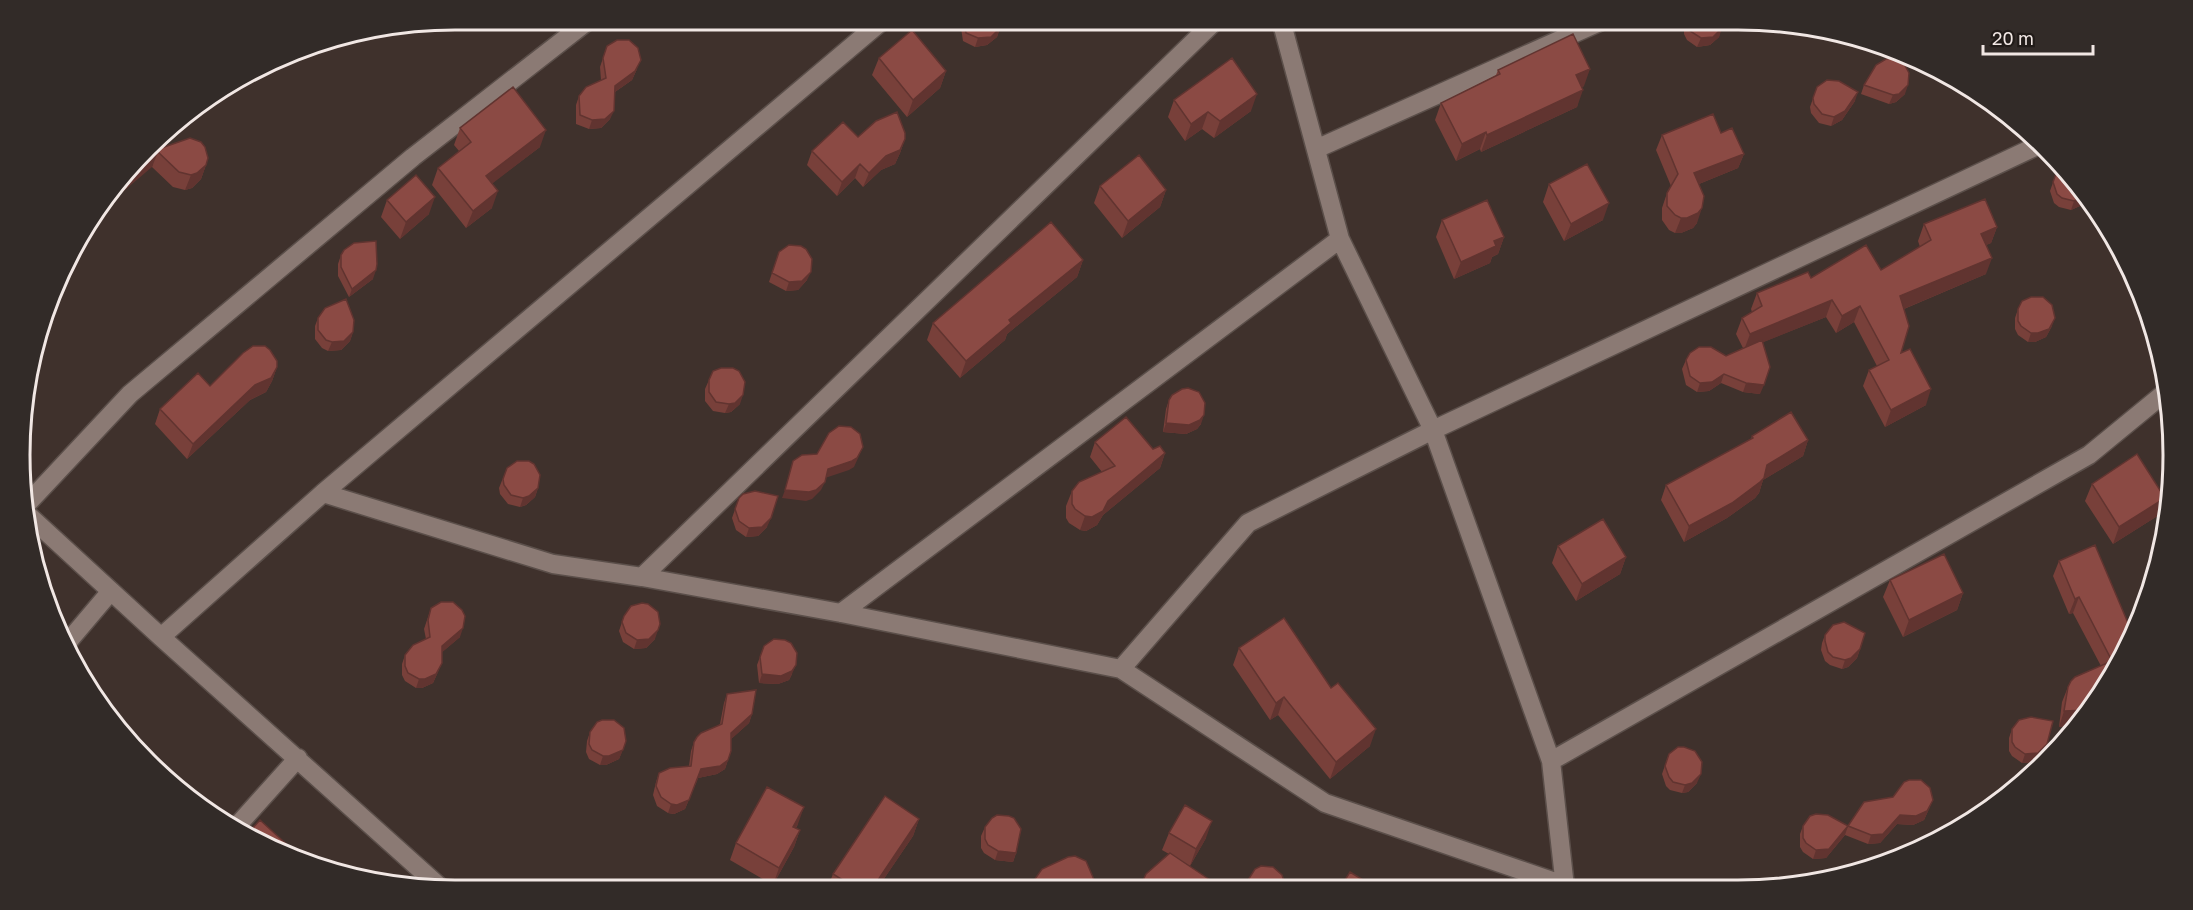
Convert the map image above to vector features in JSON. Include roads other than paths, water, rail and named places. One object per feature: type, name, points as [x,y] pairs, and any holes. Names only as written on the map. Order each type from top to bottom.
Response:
[{"type":"street","points":[[33,498],[130,394],[413,158],[576,30]]},
{"type":"street","points":[[161,637],[323,493],[871,30]]},
{"type":"street","points":[[642,577],[1206,30]]},
{"type":"street","points":[[1284,30],[1340,239],[1433,430],[1551,761],[1563,880]]},
{"type":"street","points":[[1316,149],[1583,30]]},
{"type":"street","points":[[1121,669],[1248,524],[1433,430],[2032,148]]},
{"type":"street","points":[[841,613],[1340,239]]},
{"type":"street","points":[[1551,761],[2089,455],[2159,398]]},
{"type":"street","points":[[323,493],[553,564],[642,577],[841,613],[1121,669],[1325,803],[1547,880]]},
{"type":"street","points":[[36,522],[431,879]]},
{"type":"street","points":[[71,638],[111,591]]},
{"type":"street","points":[[241,822],[298,758]]}]
